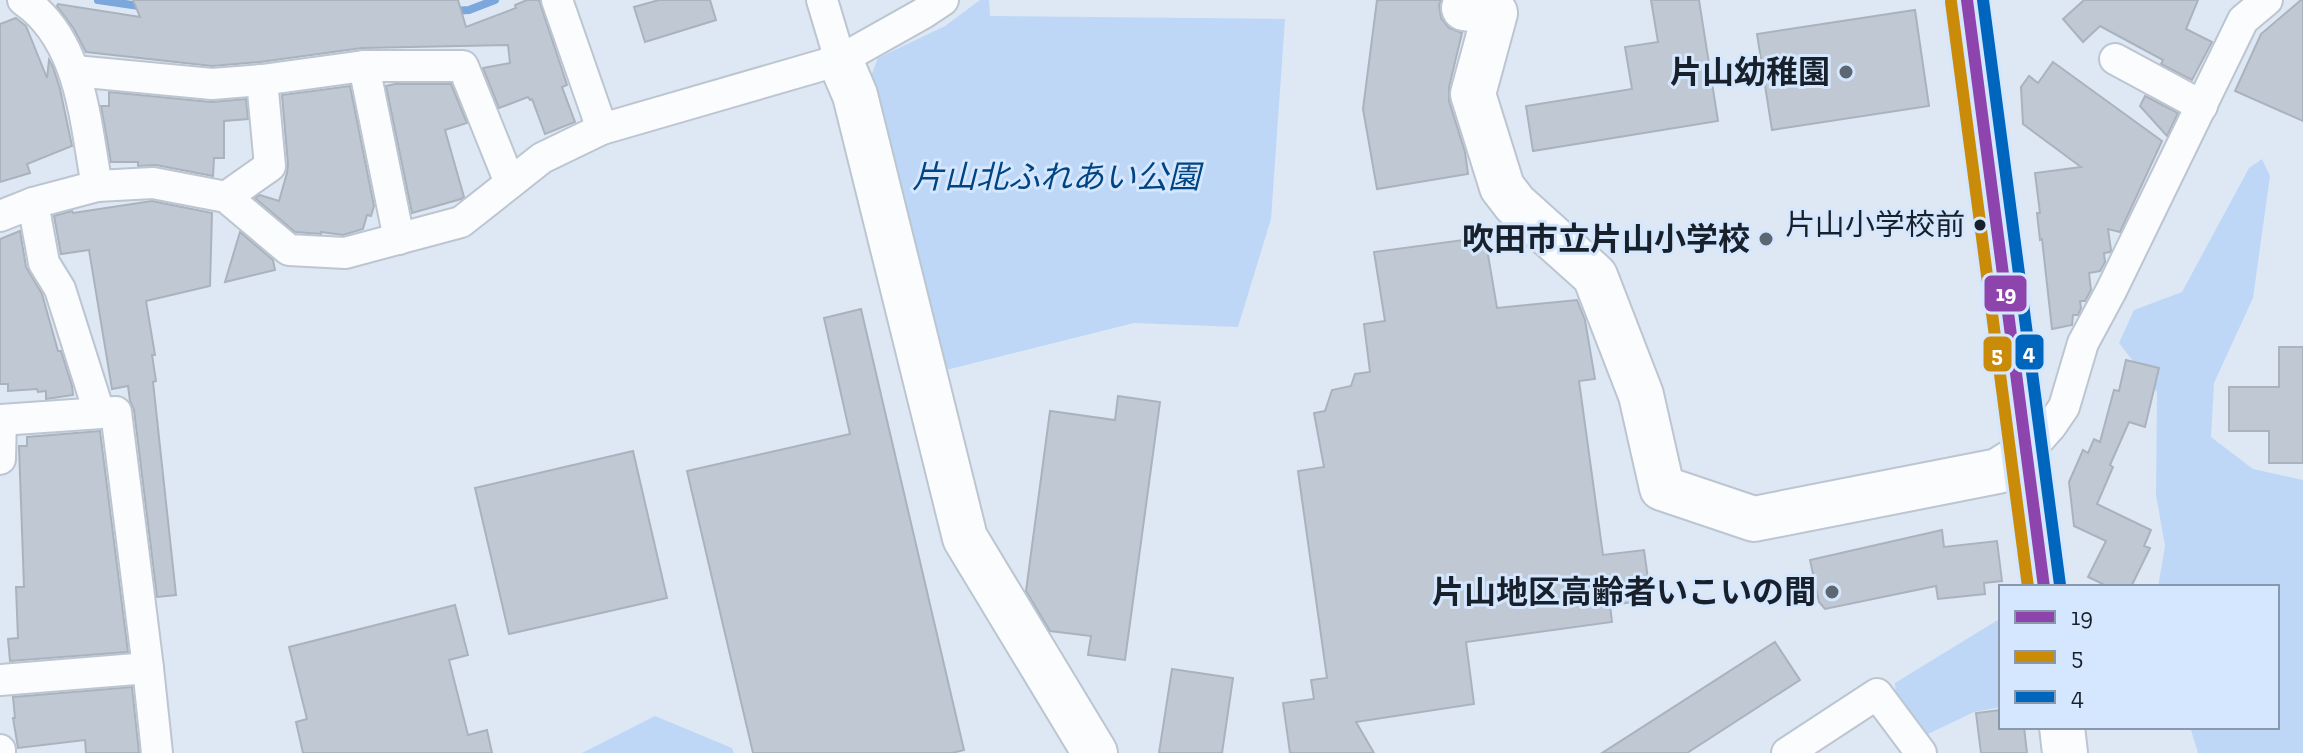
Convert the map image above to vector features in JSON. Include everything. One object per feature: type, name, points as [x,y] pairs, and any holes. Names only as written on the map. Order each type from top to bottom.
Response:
[{"type":"street","points":[[23,0],[50,25],[75,71],[97,186]]},
{"type":"street","points":[[557,0],[602,129]]},
{"type":"street","points":[[822,0],[840,60],[855,95],[965,538],[1095,753]]},
{"type":"street","points":[[1967,0],[2044,585]]},
{"type":"street","points":[[1486,7],[1473,94],[1502,187],[1515,204],[1595,276],[1641,395],[1662,488],[1754,519],[1998,471],[2027,453],[2064,407],[2083,343],[2243,20],[2267,0]]},
{"type":"street","points":[[0,216],[33,203],[97,186],[153,183],[226,197],[289,250],[345,253],[461,222],[542,158],[602,129],[840,60],[928,5]]},
{"type":"street","points":[[2115,59],[2202,106]]},
{"type":"street","points":[[75,71],[212,84],[364,66],[463,66],[510,183]]},
{"type":"street","points":[[364,66],[399,239]]},
{"type":"street","points":[[226,197],[270,166],[262,80]]},
{"type":"street","points":[[33,203],[44,263],[60,289],[99,412]]},
{"type":"street","points":[[0,459],[1,420],[116,412],[157,753]]},
{"type":"street","points":[[0,680],[148,668]]},
{"type":"street","points":[[1787,753],[1877,694],[1921,753]]},
{"type":"street","points":[[2062,729],[2065,753]]},
{"type":"green space","name":"片山北ふれあい公園","points":[[980,0],[989,0],[990,16],[1285,19],[1271,219],[1238,327],[1134,323],[938,372],[867,86],[878,58],[945,26]]},
{"type":"green space","points":[[2262,159],[2270,176],[2253,298],[2214,383],[2211,437],[2253,469],[2303,480],[2303,753],[2198,753],[2191,729],[2279,729],[2279,585],[2158,585],[2165,546],[2156,495],[2157,392],[2119,343],[2134,310],[2182,292],[2249,168]]},
{"type":"green space","points":[[1999,619],[1999,707],[1974,712],[1924,736],[1896,702],[1895,683]]},
{"type":"green space","points":[[655,716],[732,748],[734,753],[582,753]]},
{"type":"building","points":[[133,0],[458,0],[466,27],[516,8],[515,5],[527,0],[539,0],[567,85],[562,87],[575,122],[545,134],[532,99],[528,97],[499,108],[483,68],[510,63],[508,45],[362,48],[212,66],[86,52],[57,6],[140,17]]},
{"type":"building","points":[[659,0],[710,0],[716,20],[645,42],[634,7]]},
{"type":"building","points":[[1377,0],[1441,0],[1441,18],[1449,28],[1462,33],[1449,87],[1449,101],[1465,152],[1468,174],[1377,189],[1363,109]]},
{"type":"building","points":[[1651,0],[1699,0],[1718,121],[1533,151],[1526,106],[1632,89],[1625,47],[1658,42]]},
{"type":"building","points":[[2084,0],[2198,0],[2186,29],[2212,42],[2192,80],[2161,64],[2163,60],[2100,26],[2083,42],[2063,19]]},
{"type":"building","points":[[2301,0],[2303,121],[2235,91],[2261,34]]},
{"type":"building","points":[[1915,10],[1929,106],[1772,130],[1757,34]]},
{"type":"building","points":[[16,18],[26,26],[47,78],[49,60],[53,67],[72,146],[27,164],[30,173],[0,182],[0,24]]},
{"type":"building","points":[[2053,62],[2162,141],[2120,232],[2108,229],[2111,250],[2104,253],[2105,262],[2100,271],[2089,273],[2091,290],[2085,301],[2080,301],[2078,315],[2073,315],[2072,325],[2052,329],[2035,173],[2081,167],[2023,124],[2021,87],[2029,76],[2038,83]]},
{"type":"building","points":[[451,84],[467,123],[445,130],[464,197],[461,199],[412,213],[386,86]]},
{"type":"building","points":[[350,86],[374,206],[371,216],[367,215],[363,229],[343,235],[295,232],[255,198],[260,195],[279,201],[287,173],[282,95]]},
{"type":"building","points":[[109,92],[211,102],[246,99],[248,119],[224,121],[224,158],[214,158],[213,176],[156,165],[138,166],[138,162],[111,162],[101,106],[109,106]]},
{"type":"building","points":[[2145,96],[2178,113],[2167,136],[2140,106]]},
{"type":"building","points":[[152,201],[212,213],[210,286],[146,301],[155,355],[152,355],[156,381],[153,382],[176,595],[157,597],[134,410],[128,386],[112,389],[89,250],[61,254],[54,216]]},
{"type":"building","points":[[20,231],[26,267],[42,294],[73,395],[46,399],[46,391],[8,391],[8,384],[0,384],[0,239]]},
{"type":"building","points":[[240,232],[273,260],[275,270],[225,282]]},
{"type":"building","points":[[1485,237],[1497,308],[1577,300],[1585,320],[1595,379],[1579,381],[1603,555],[1644,550],[1651,600],[1610,605],[1612,622],[1466,642],[1474,704],[1356,722],[1374,753],[1290,753],[1283,703],[1314,699],[1311,680],[1327,678],[1298,471],[1324,467],[1314,413],[1325,411],[1332,390],[1351,386],[1355,374],[1370,372],[1364,324],[1385,321],[1374,252]]},
{"type":"building","points":[[861,309],[964,750],[952,753],[753,753],[687,471],[850,434],[824,318]]},
{"type":"building","points":[[2279,347],[2303,347],[2303,463],[2269,463],[2269,431],[2229,431],[2229,387],[2279,387]]},
{"type":"building","points":[[2126,360],[2159,368],[2145,427],[2129,422],[2097,504],[2151,530],[2144,546],[2150,548],[2132,585],[2105,585],[2088,577],[2106,541],[2074,526],[2069,482],[2083,450],[2088,453],[2094,439],[2100,442],[2114,390],[2119,391]]},
{"type":"building","points":[[1118,396],[1160,402],[1125,660],[1088,655],[1091,636],[1050,631],[1026,591],[1050,411],[1115,420]]},
{"type":"building","points":[[100,431],[128,652],[10,661],[8,639],[18,638],[16,587],[24,587],[19,446],[27,446],[27,437]]},
{"type":"building","points":[[633,451],[667,598],[509,634],[475,488]]},
{"type":"building","points":[[1942,530],[1944,547],[1997,541],[2002,581],[1984,583],[1985,594],[1938,599],[1936,586],[1825,609],[1819,602],[1810,560]]},
{"type":"building","points":[[455,605],[468,655],[449,660],[468,735],[487,730],[492,753],[303,753],[296,722],[307,719],[289,647]]},
{"type":"building","points":[[1775,642],[1800,680],[1687,753],[1602,753]]},
{"type":"building","points":[[1172,669],[1233,678],[1222,753],[1159,753]]},
{"type":"building","points":[[132,687],[139,753],[86,753],[85,740],[18,748],[13,697]]},
{"type":"building","points":[[1999,710],[1999,729],[2024,729],[2027,753],[1981,753],[1976,713]]},
{"type":"waterway","points":[[98,0],[146,7]]},
{"type":"waterway","points":[[453,11],[469,10],[495,0]]},
{"type":"transit line","name":"19","points":[[1967,0],[2044,585]]},
{"type":"transit line","name":"4","points":[[1983,0],[2060,585]]},
{"type":"transit line","name":"5","points":[[1951,2],[2028,585]]},
{"type":"place","name":"片山幼稚園","points":[[1846,72]]},
{"type":"place","name":"片山小学校前","points":[[1980,225]]},
{"type":"place","name":"吹田市立片山小学校","points":[[1766,239]]},
{"type":"place","name":"片山地区高齢者いこいの間","points":[[1832,592]]}]
